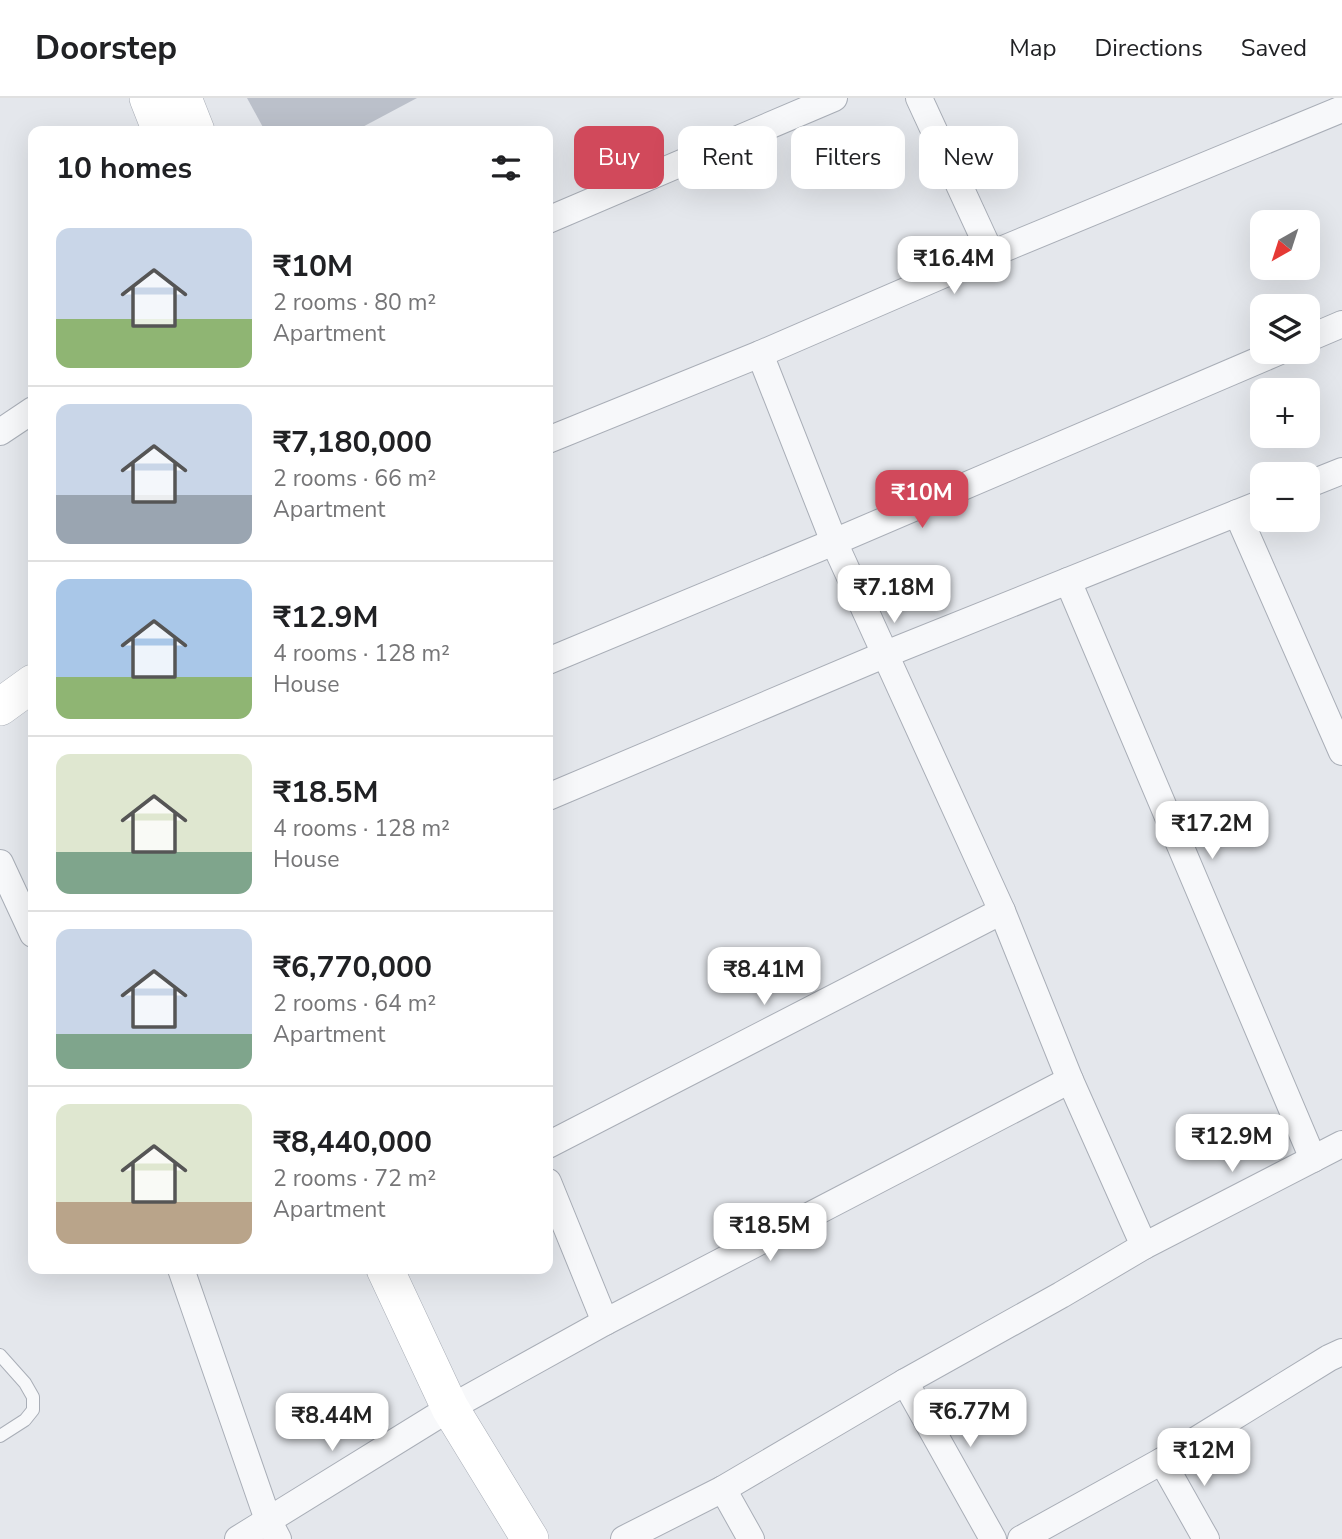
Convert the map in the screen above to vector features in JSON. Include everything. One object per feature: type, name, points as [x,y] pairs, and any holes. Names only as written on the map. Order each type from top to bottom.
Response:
[{"type":"street","points":[[148,98],[159,126]]},
{"type":"street","points":[[183,98],[194,126]]},
{"type":"street","points":[[553,218],[834,98]]},
{"type":"street","points":[[919,98],[991,254]]},
{"type":"street","points":[[553,438],[760,354],[991,254],[1342,109]]},
{"type":"street","points":[[1320,333],[1342,324]]},
{"type":"street","points":[[760,354],[834,542],[1002,911],[1070,1080],[1144,1246]]},
{"type":"street","points":[[553,659],[1250,364]]},
{"type":"street","points":[[0,432],[28,413]]},
{"type":"street","points":[[1320,480],[1342,471]]},
{"type":"street","points":[[553,795],[886,654],[1250,508]]},
{"type":"street","points":[[1237,513],[1342,752]]},
{"type":"street","points":[[1068,581],[1313,1159]]},
{"type":"street","points":[[0,863],[28,923]]},
{"type":"street","points":[[553,1142],[1002,911]]},
{"type":"street","points":[[238,1539],[273,1530],[450,1408],[604,1322],[1070,1080]]},
{"type":"street","points":[[624,1539],[723,1489],[1144,1246],[1342,1144]]},
{"type":"street","points":[[553,1194],[604,1322]]},
{"type":"street","points":[[182,1274],[273,1530]]},
{"type":"street","points":[[387,1274],[450,1408],[530,1539]]},
{"type":"street","points":[[1021,1539],[1162,1461],[1342,1352]]},
{"type":"street","points":[[905,1382],[993,1539]]},
{"type":"street","points":[[1162,1461],[1206,1539]]},
{"type":"street","points":[[723,1489],[751,1539]]},
{"type":"lane","points":[[0,1355],[33,1397],[33,1410],[24,1420],[0,1436]]},
{"type":"building","points":[[247,98],[417,98],[364,126],[262,126]]}]
